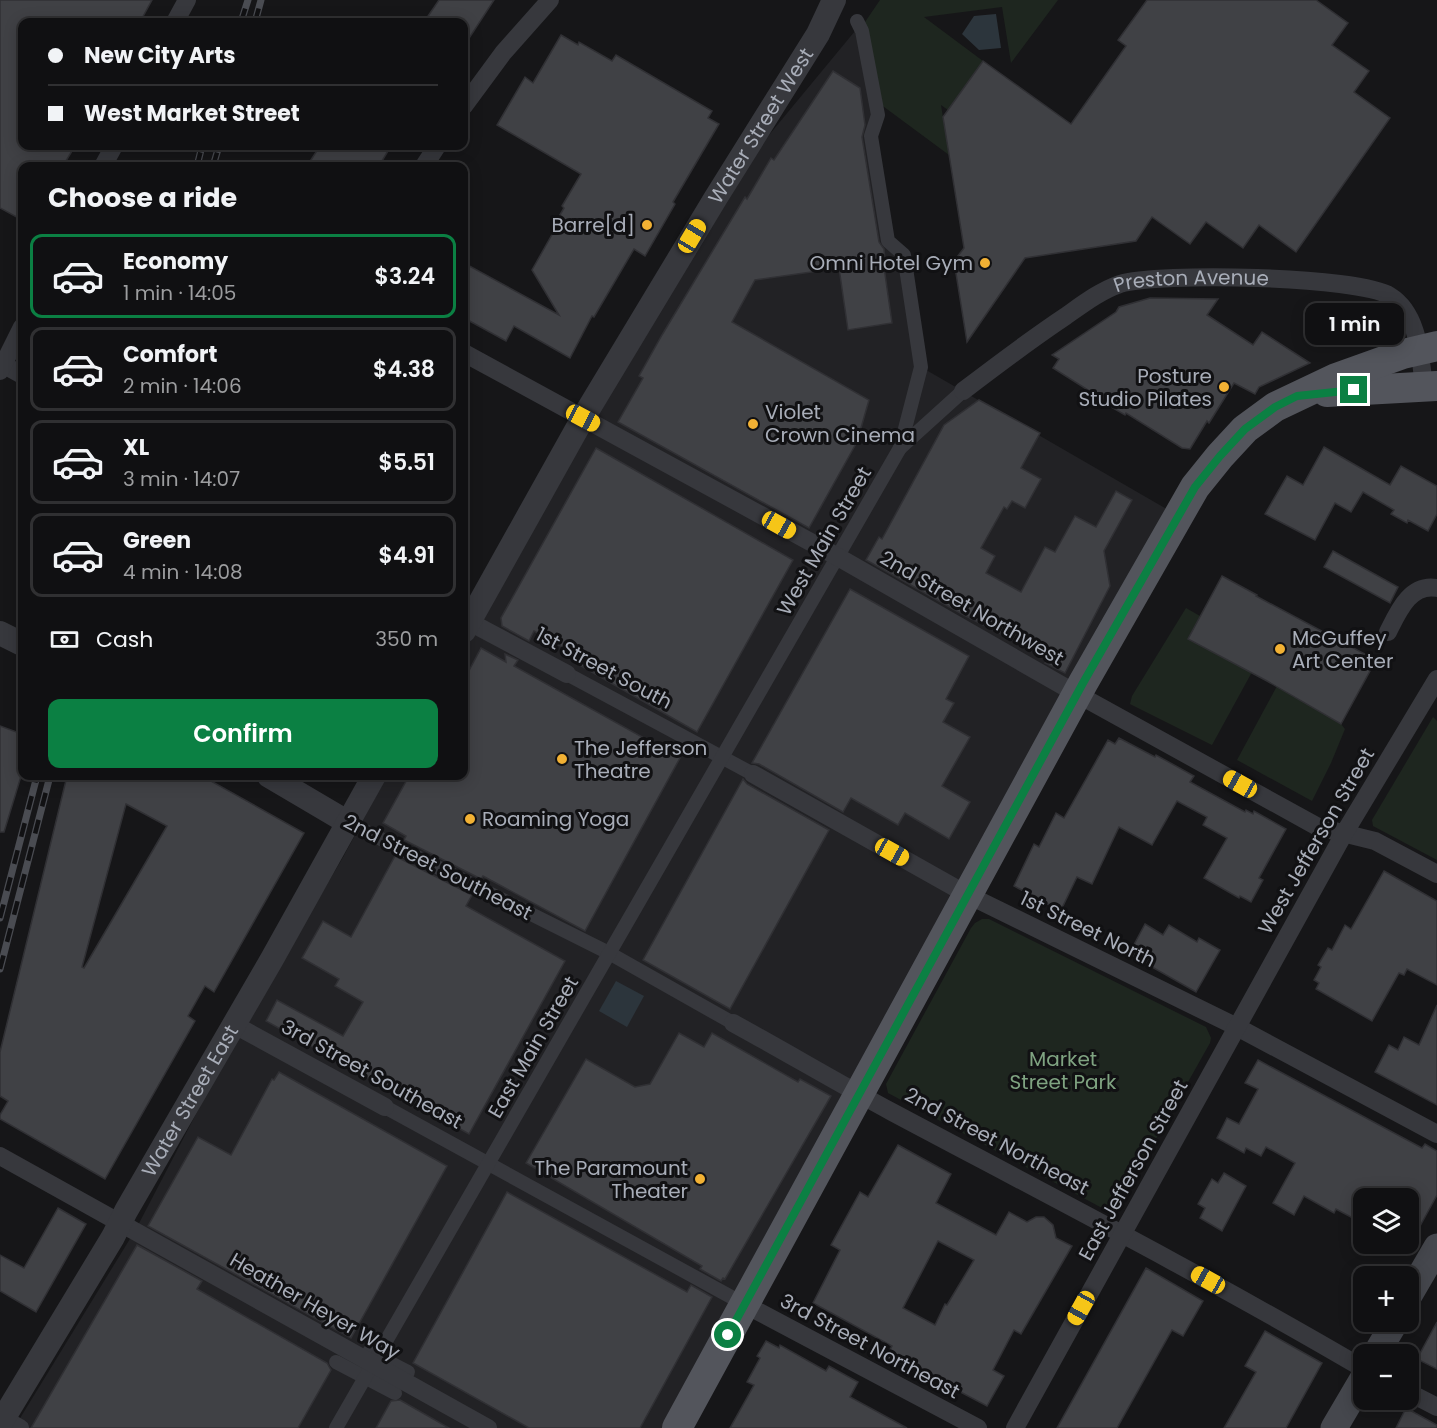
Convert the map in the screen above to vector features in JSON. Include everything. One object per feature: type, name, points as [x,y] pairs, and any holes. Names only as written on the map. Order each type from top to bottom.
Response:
[{"type":"main road","points":[[677,1428],[1077,694],[1195,487],[1245,429],[1275,407],[1336,378],[1403,354],[1428,348]]},
{"type":"main road","points":[[1297,396],[1331,391],[1430,386]]},
{"type":"main road","points":[[1419,1278],[1437,1247]]},
{"type":"main road","points":[[1335,1428],[1353,1396]]},
{"type":"street","points":[[177,18],[187,0]]},
{"type":"street","points":[[468,101],[503,53],[550,0]]},
{"type":"street","name":"Water Street West","points":[[468,619],[583,418],[818,34],[834,0]]},
{"type":"street","name":"West Main Street","points":[[723,757],[900,448],[921,367],[904,255],[888,241],[871,136],[878,115],[862,31],[857,21]]},
{"type":"street","name":"Preston Avenue","points":[[963,391],[1016,350],[1097,294],[1120,284],[1144,279],[1247,278],[1365,287],[1390,296],[1404,310],[1428,348],[1430,386]]},
{"type":"street","points":[[18,335],[2,368],[18,374]]},
{"type":"street","name":"2nd Street Northwest","points":[[468,355],[838,557],[1077,694],[1318,827],[1375,841],[1437,874]]},
{"type":"street","points":[[900,448],[963,391]]},
{"type":"street","points":[[1388,632],[1403,604],[1411,595],[1422,588],[1437,588]]},
{"type":"street","name":"1st Street South","points":[[468,625],[567,674],[723,757]]},
{"type":"street","points":[[0,633],[18,642]]},
{"type":"street","name":"West Jefferson Street","points":[[1237,1028],[1345,832],[1437,679]]},
{"type":"street","name":"1st Street North","points":[[723,757],[968,895],[1237,1028],[1437,1134]]},
{"type":"street","name":"East Main Street","points":[[336,1428],[723,757]]},
{"type":"street","name":"2nd Street Southeast","points":[[276,780],[347,822],[609,953]]},
{"type":"street","name":"Water Street East","points":[[8,1424],[372,780]]},
{"type":"street","name":"2nd Street Northeast","points":[[609,953],[861,1094],[1283,1321],[1353,1362]]},
{"type":"street","name":"3rd Street Southeast","points":[[233,1024],[489,1164]]},
{"type":"street","name":"East Jefferson Street","points":[[1015,1428],[1237,1028]]},
{"type":"street","name":"Heather Heyer Way","points":[[0,1156],[371,1366],[488,1428]]},
{"type":"street","name":"3rd Street Northeast","points":[[489,1164],[744,1304],[978,1428]]},
{"type":"street","points":[[349,1340],[395,1393]]},
{"type":"street","points":[[336,1362],[408,1372]]},
{"type":"street","points":[[1419,1398],[1437,1407]]},
{"type":"shaded area","points":[[996,14],[1001,48],[979,50],[962,34],[974,16]]},
{"type":"shaded area","points":[[855,31],[878,115],[871,136],[888,241],[904,255],[921,367],[1177,515],[677,1428],[14,1428],[136,1229],[231,1047],[342,859],[385,780],[468,780],[468,624],[741,169]]},
{"type":"shaded area","points":[[616,981],[644,996],[627,1027],[599,1011]]},
{"type":"green space","points":[[880,0],[1058,0],[1011,63],[1002,7],[924,17],[983,61],[948,110],[941,105],[949,155],[876,101],[863,25]]},
{"type":"green space","points":[[1186,608],[1200,616],[1188,639],[1252,672],[1212,745],[1130,704],[1132,696]]},
{"type":"green space","points":[[1277,686],[1341,724],[1345,729],[1312,801],[1237,760]]},
{"type":"green space","points":[[1433,717],[1437,721],[1437,860],[1373,826],[1372,820]]},
{"type":"green space","name":"Market Street Park","points":[[982,919],[989,919],[1206,1027],[1211,1038],[1118,1206],[1113,1208],[1110,1214],[1109,1209],[1102,1208],[888,1093],[886,1084],[971,928]]},
{"type":"building","points":[[0,0],[152,0],[142,18],[18,18],[18,150],[73,150],[65,162],[18,162],[18,218],[0,208]]},
{"type":"building","points":[[439,0],[494,0],[468,40],[468,18],[427,18]]},
{"type":"building","points":[[1147,0],[1316,0],[1348,23],[1332,45],[1369,71],[1354,92],[1390,118],[1296,252],[1259,225],[1243,248],[1206,222],[1190,244],[1152,217],[1136,241],[1025,258],[967,342],[954,261],[964,248],[943,117],[983,61],[1071,124],[1126,46],[1118,40]]},
{"type":"building","points":[[561,35],[578,45],[579,42],[612,61],[616,55],[712,111],[708,118],[719,124],[673,202],[675,204],[645,256],[634,249],[594,317],[592,316],[570,358],[514,326],[506,341],[468,320],[468,265],[559,315],[532,270],[554,231],[551,230],[564,208],[562,206],[581,174],[497,125],[525,77],[533,83]]},
{"type":"building","points":[[833,71],[860,88],[865,125],[862,137],[879,242],[884,249],[885,260],[883,260],[892,323],[848,330],[839,268],[755,280],[732,322],[869,400],[857,442],[809,528],[618,422],[643,378],[639,376],[662,335],[745,197],[747,199],[771,158],[774,160]]},
{"type":"building","points":[[317,150],[389,150],[381,162],[310,162]]},
{"type":"building","points":[[1150,298],[1218,299],[1207,315],[1253,345],[1262,332],[1310,363],[1259,387],[1255,394],[1234,383],[1190,449],[1182,448],[1126,413],[1125,415],[1106,404],[1107,402],[1053,368],[1059,359],[1052,355],[1116,312],[1119,307]]},
{"type":"building","points":[[979,400],[1040,433],[1021,468],[1041,479],[1025,508],[1012,501],[1007,509],[1004,507],[981,548],[995,556],[986,573],[1021,592],[1045,547],[1055,552],[1075,516],[1096,527],[1116,491],[1132,500],[1104,551],[1110,586],[1065,673],[1045,663],[1048,658],[964,615],[866,560],[879,537],[882,539],[944,425]]},
{"type":"building","points":[[1324,447],[1390,485],[1401,466],[1437,486],[1437,514],[1428,531],[1391,514],[1394,510],[1363,492],[1351,512],[1335,503],[1315,540],[1265,514],[1287,476],[1303,485]]},
{"type":"building","points":[[596,448],[793,560],[697,732],[574,662],[578,656],[534,631],[529,641],[502,626],[501,618]]},
{"type":"building","points":[[1333,551],[1398,587],[1390,603],[1324,567]]},
{"type":"building","name":"McGuffey Art Center","points":[[1222,576],[1376,660],[1341,724],[1188,639]]},
{"type":"building","points":[[850,589],[969,656],[946,699],[954,703],[943,722],[970,737],[942,786],[970,802],[949,839],[905,813],[898,825],[851,798],[843,812],[759,764],[752,763]]},
{"type":"building","points":[[481,648],[506,662],[505,654],[518,660],[514,666],[680,758],[585,931],[483,876],[481,879],[404,840],[406,836],[383,823],[407,780],[468,780],[468,672]]},
{"type":"building","points":[[0,726],[18,733],[18,780],[20,780],[4,832],[0,832]]},
{"type":"building","points":[[1119,738],[1194,776],[1190,782],[1245,812],[1246,810],[1253,814],[1254,811],[1286,829],[1259,878],[1263,880],[1251,902],[1240,896],[1239,898],[1204,878],[1227,838],[1203,825],[1207,817],[1177,801],[1152,845],[1119,827],[1092,884],[1077,877],[1061,910],[1014,886],[1034,844],[1039,847],[1056,813],[1064,818],[1108,740],[1115,744]]},
{"type":"building","points":[[743,779],[747,784],[829,830],[730,1009],[643,960]]},
{"type":"building","points":[[66,780],[209,780],[304,833],[214,992],[205,986],[188,1016],[195,1021],[105,1179],[0,1119],[8,1101],[0,1096],[0,1052]],"holes":[[[126,804],[167,826],[84,968],[82,967]]]},
{"type":"building","points":[[395,856],[472,895],[466,906],[565,961],[469,1134],[266,1021],[277,1000],[343,1036],[363,1002],[335,986],[339,979],[302,958],[323,921],[351,937]]},
{"type":"building","points":[[1384,871],[1437,901],[1437,985],[1407,969],[1404,975],[1399,973],[1372,1021],[1316,989],[1319,983],[1314,980],[1321,967],[1318,965],[1328,948],[1332,950],[1345,925],[1351,929]]},
{"type":"building","points":[[1145,924],[1163,935],[1169,925],[1197,942],[1199,938],[1220,950],[1196,992],[1129,954]]},
{"type":"building","points":[[1437,1005],[1437,1105],[1375,1072],[1389,1045],[1398,1050],[1404,1037],[1419,1045]]},
{"type":"building","points":[[679,1033],[704,1047],[712,1033],[798,1082],[800,1079],[831,1096],[725,1279],[721,1281],[700,1269],[702,1266],[526,1163],[586,1059],[635,1087],[650,1084]]},
{"type":"building","points":[[1258,1060],[1422,1148],[1425,1144],[1437,1151],[1437,1195],[1419,1228],[1419,1188],[1353,1188],[1353,1218],[1336,1209],[1334,1213],[1304,1196],[1294,1215],[1273,1203],[1295,1163],[1266,1147],[1261,1156],[1246,1148],[1244,1153],[1217,1138],[1227,1118],[1239,1124],[1258,1089],[1245,1083]]},
{"type":"building","points":[[279,1072],[447,1166],[351,1338],[148,1226],[198,1137],[231,1155],[272,1079],[274,1080]]},
{"type":"building","points":[[898,1145],[951,1174],[936,1203],[996,1235],[1009,1212],[1027,1222],[1036,1217],[1044,1217],[1053,1225],[1056,1238],[1072,1246],[1021,1334],[1014,1330],[993,1370],[1004,1376],[987,1406],[915,1368],[913,1372],[886,1357],[892,1346],[813,1303],[840,1250],[831,1245],[860,1192],[868,1197]],"holes":[[[938,1241],[974,1260],[947,1305],[945,1304],[935,1325],[903,1308]]]},
{"type":"building","points":[[1224,1173],[1246,1186],[1222,1231],[1200,1218],[1205,1208],[1198,1204],[1212,1179],[1218,1183]]},
{"type":"building","points":[[507,1192],[687,1292],[691,1285],[712,1297],[640,1428],[529,1428],[413,1363]]},
{"type":"building","points":[[58,1208],[86,1224],[36,1312],[0,1291],[0,1255],[24,1268]]},
{"type":"building","points":[[137,1245],[202,1281],[197,1289],[327,1363],[331,1370],[298,1428],[31,1428]]},
{"type":"building","points":[[1146,1268],[1203,1301],[1183,1336],[1172,1330],[1117,1428],[1057,1428]]},
{"type":"building","points":[[1437,1322],[1437,1369],[1419,1360],[1419,1355]]},
{"type":"building","points":[[1265,1331],[1322,1363],[1286,1428],[1224,1428],[1256,1372],[1245,1366]]},
{"type":"building","points":[[766,1341],[779,1348],[780,1345],[826,1371],[829,1366],[858,1382],[850,1397],[907,1428],[730,1428],[754,1385],[747,1382],[760,1358],[757,1356]]},
{"type":"building","points":[[400,1400],[449,1428],[376,1428],[391,1401]]},
{"type":"building","points":[[1405,1410],[1410,1410],[1437,1425],[1437,1428],[1396,1428]]},
{"type":"railway","points":[[242,18],[248,0]]},
{"type":"railway","points":[[256,18],[261,0]]},
{"type":"railway","points":[[198,162],[201,150]]},
{"type":"railway","points":[[214,162],[218,150]]},
{"type":"railway","points":[[0,918],[36,780]]},
{"type":"railway","points":[[0,969],[49,780]]},
{"type":"place","name":"Barre[d]","points":[[647,225]]},
{"type":"place","name":"Omni Hotel Gym","points":[[985,263]]},
{"type":"place","name":"Posture Studio Pilates","points":[[1224,387]]},
{"type":"place","name":"Violet Crown Cinema","points":[[753,424]]},
{"type":"place","name":"McGuffey Art Center","points":[[1280,649]]},
{"type":"place","name":"The Jefferson Theatre","points":[[562,759]]},
{"type":"place","name":"Roaming Yoga","points":[[470,819]]},
{"type":"place","name":"The Paramount Theater","points":[[700,1179]]},
{"type":"route","points":[[728,1335],[1083,683],[1195,487],[1245,429],[1275,407],[1297,396],[1354,390]]}]
